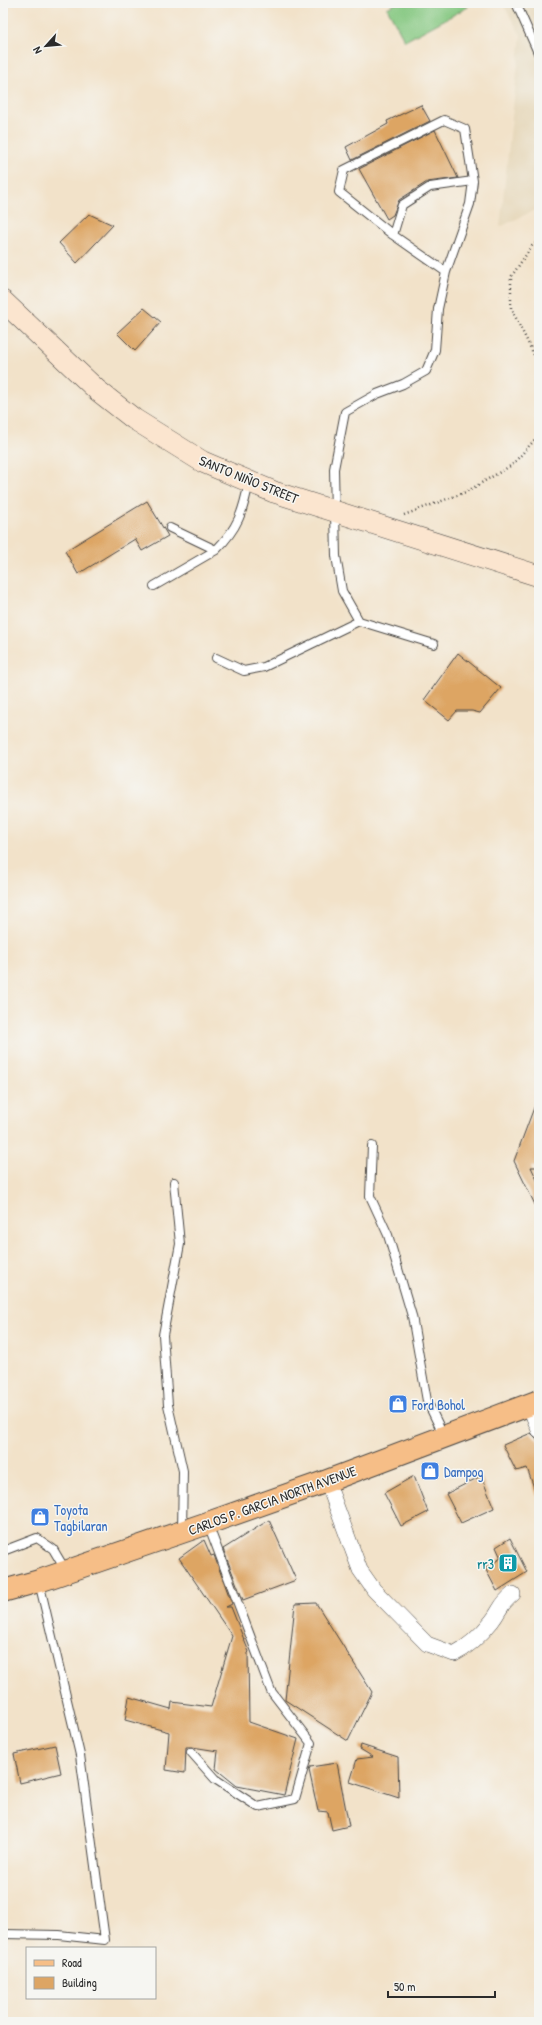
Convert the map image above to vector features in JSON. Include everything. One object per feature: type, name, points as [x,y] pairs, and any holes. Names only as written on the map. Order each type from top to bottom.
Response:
[{"type":"main road","name":"SANTO NIÑO STREET","points":[[3,301],[97,390],[134,419],[203,462],[274,492],[539,576]]},
{"type":"main road","name":"CARLOS P. GARCIA NORTH AVENUE","points":[[3,1591],[66,1572],[327,1481],[534,1403]]},
{"type":"street","points":[[534,1403],[539,1430]]},
{"type":"street","points":[[327,1481],[360,1570],[374,1590],[427,1644],[454,1654],[470,1646],[493,1620],[502,1603],[513,1594]]},
{"type":"lane","points":[[516,3],[539,55]]},
{"type":"lane","points":[[359,621],[342,591],[336,556],[334,469],[345,412],[377,394],[403,384],[426,371],[435,350],[438,309],[446,272],[470,204],[473,181],[466,129],[444,120],[344,170],[338,192],[393,235],[446,272]]},
{"type":"lane","points":[[393,235],[402,205],[430,187],[473,181]]},
{"type":"lane","points":[[154,586],[216,550],[231,536],[244,508],[249,482]]},
{"type":"lane","points":[[170,528],[216,550]]},
{"type":"lane","points":[[216,658],[244,671],[264,667],[359,621],[434,644]]},
{"type":"lane","points":[[372,1146],[370,1196],[388,1235],[412,1316],[427,1401],[444,1436]]},
{"type":"lane","points":[[174,1182],[180,1244],[163,1336],[168,1405],[183,1471],[182,1532]]},
{"type":"lane","points":[[191,1752],[216,1779],[258,1807],[295,1800],[311,1743],[271,1691],[208,1523]]},
{"type":"lane","points":[[3,1551],[37,1538],[53,1549],[66,1572]]},
{"type":"lane","points":[[3,1934],[59,1935],[105,1940],[80,1755],[38,1581]]},
{"type":"path","points":[[539,240],[532,246],[511,277],[511,308],[539,365]]},
{"type":"path","points":[[377,525],[466,492],[512,465],[539,435]]},
{"type":"shaded area","points":[[502,3],[539,3],[539,208],[500,227],[521,35]]},
{"type":"green space","points":[[397,3],[466,3],[468,7],[405,41],[387,8]]},
{"type":"building","points":[[421,105],[430,121],[352,160],[346,147],[388,124],[387,121]]},
{"type":"building","points":[[435,130],[458,178],[427,182],[399,200],[393,215],[387,219],[359,169]]},
{"type":"building","points":[[89,214],[113,225],[77,263],[59,243]]},
{"type":"building","points":[[144,308],[161,322],[135,351],[117,333]]},
{"type":"building","points":[[147,501],[168,536],[142,551],[135,539],[78,574],[65,551]]},
{"type":"building","points":[[458,653],[501,688],[480,713],[472,711],[457,711],[449,720],[424,700]]},
{"type":"building","points":[[538,1097],[539,1167],[531,1167],[539,1184],[539,1213],[514,1161]]},
{"type":"building","points":[[531,1433],[537,1439],[539,1444],[539,1496],[537,1496],[527,1468],[516,1471],[503,1445]]},
{"type":"building","points":[[414,1476],[428,1512],[401,1526],[384,1493]]},
{"type":"building","points":[[481,1476],[494,1508],[461,1523],[446,1494]]},
{"type":"building","points":[[269,1520],[296,1580],[243,1600],[223,1549]]},
{"type":"building","name":"rr3","points":[[510,1538],[527,1572],[497,1591],[485,1568],[501,1558],[496,1547]]},
{"type":"building","points":[[204,1540],[211,1556],[214,1555],[232,1604],[226,1607],[231,1607],[249,1652],[249,1722],[298,1739],[284,1795],[237,1786],[216,1769],[218,1751],[186,1747],[185,1773],[166,1770],[169,1732],[125,1720],[129,1697],[171,1709],[172,1702],[211,1707],[232,1636],[179,1558]]},
{"type":"building","points":[[316,1603],[372,1692],[348,1741],[285,1700],[295,1604]]},
{"type":"building","points":[[55,1745],[61,1773],[20,1783],[14,1754]]},
{"type":"building","points":[[361,1745],[398,1757],[399,1798],[350,1782],[357,1759],[373,1757],[360,1749]]},
{"type":"building","points":[[337,1763],[349,1826],[332,1830],[328,1812],[318,1811],[309,1770],[310,1767]]},
{"type":"place","name":"Ford Bohol","points":[[398,1404]]},
{"type":"place","name":"Dampog","points":[[430,1471]]},
{"type":"place","name":"Toyota Tagbilaran","points":[[40,1517]]},
{"type":"place","name":"rr3","points":[[508,1563]]}]
